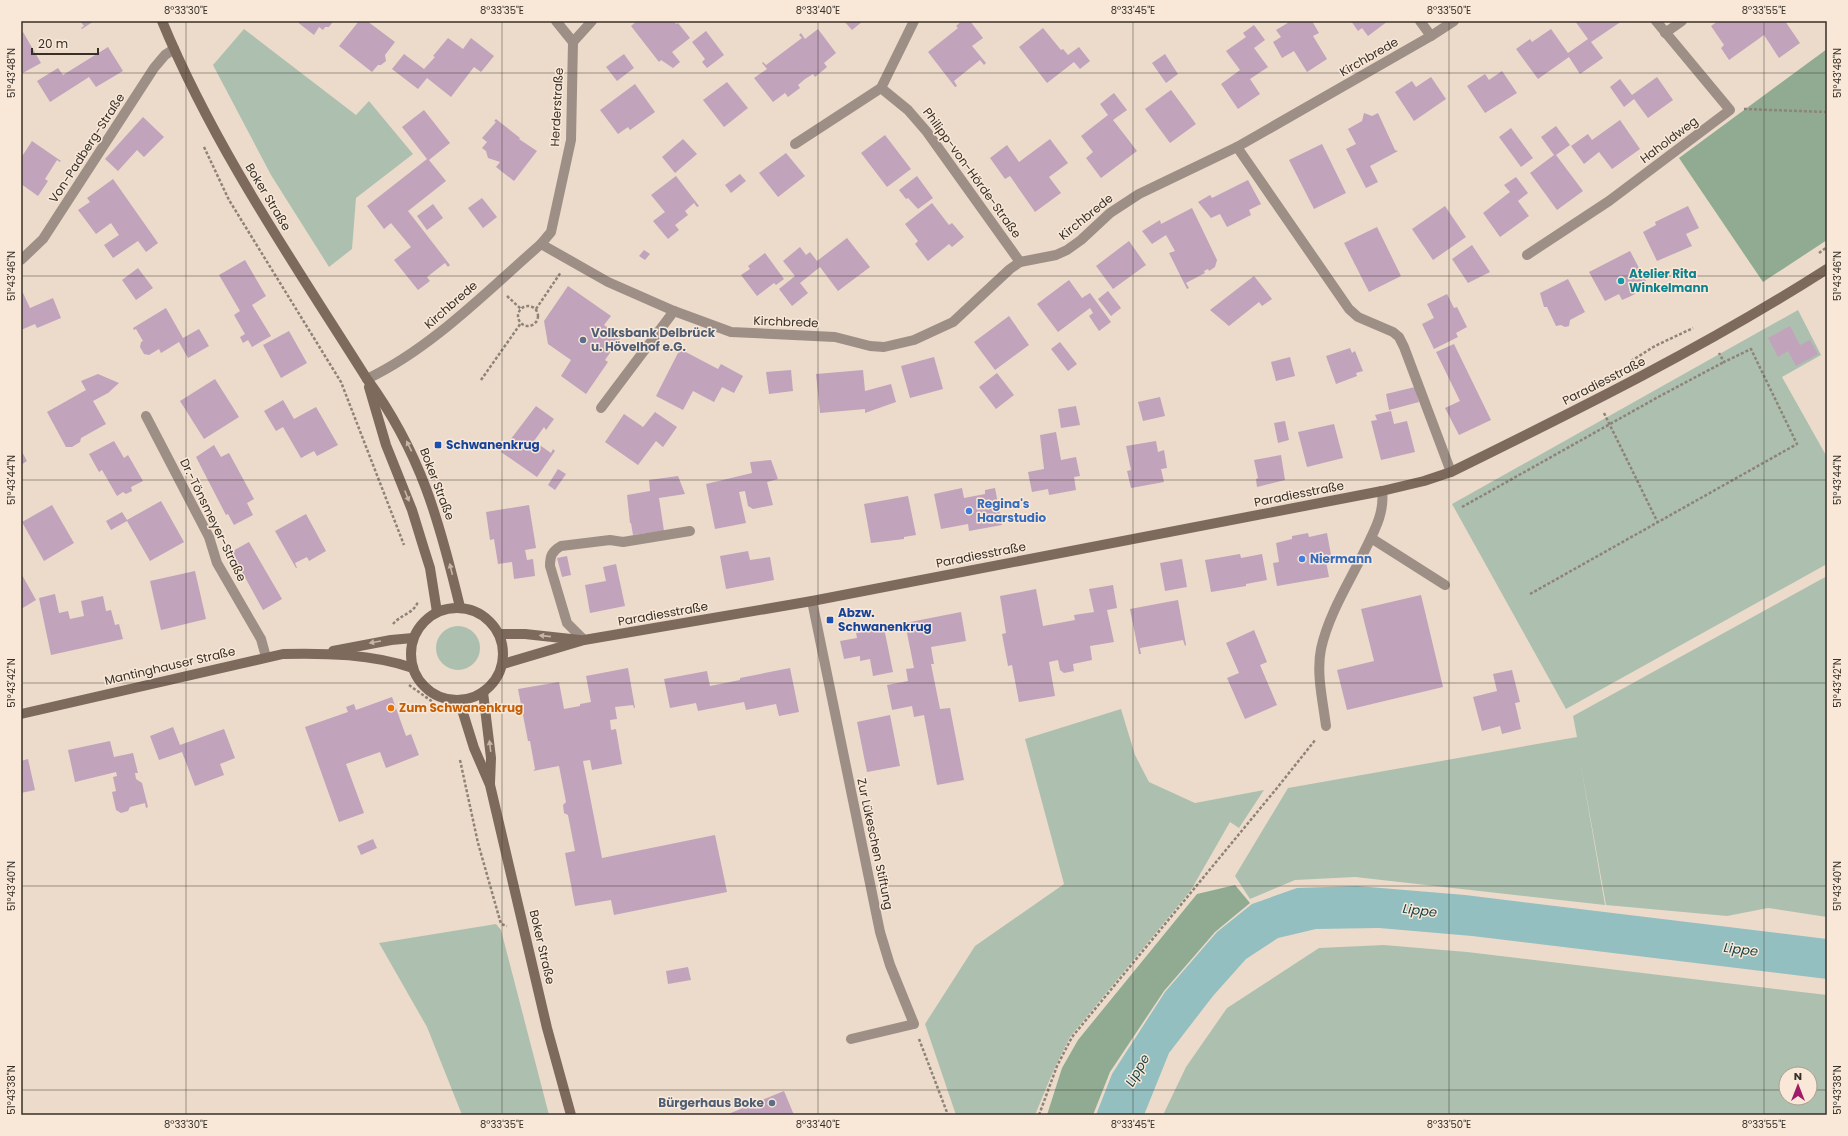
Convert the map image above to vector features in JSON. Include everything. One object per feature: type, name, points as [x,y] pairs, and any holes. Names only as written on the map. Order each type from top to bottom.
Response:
[{"type":"main road","name":"Boker Straße","points":[[162,21],[193,90],[250,194],[367,379],[386,405],[408,444],[423,477],[442,533],[460,607]]},
{"type":"main road","name":"Paradiesstraße","points":[[503,664],[584,640],[812,601],[1382,491],[1424,481],[1451,472],[1597,400],[1711,338],[1827,269]]},
{"type":"main road","name":"Boker Straße","points":[[367,379],[386,445],[412,510],[430,568],[437,612]]},
{"type":"main road","points":[[460,607],[476,611],[490,620],[499,634],[504,648],[503,664],[496,680],[484,692],[472,698],[459,700],[444,698],[430,692],[420,681],[413,668],[410,653],[413,638],[423,623],[437,612],[448,608],[460,607]]},
{"type":"main road","name":"Paradiesstraße","points":[[499,634],[525,634],[584,640]]},
{"type":"main road","name":"Mantinghauser Straße","points":[[325,653],[391,640],[413,638]]},
{"type":"main road","name":"Mantinghauser Straße","points":[[21,714],[283,654],[325,653],[394,661],[413,668]]},
{"type":"main road","name":"Boker Straße","points":[[484,692],[491,758],[490,785]]},
{"type":"main road","name":"Boker Straße","points":[[459,700],[474,748],[490,785],[547,1028],[571,1115]]},
{"type":"street","points":[[556,21],[573,42],[592,21]]},
{"type":"street","points":[[795,144],[881,88],[914,21]]},
{"type":"street","points":[[1420,21],[1431,36]]},
{"type":"street","name":"Kirchbrede","points":[[367,379],[392,367],[429,341],[541,244],[608,282],[674,311],[731,332],[835,337],[870,346],[884,347],[914,340],[953,322],[1010,269],[1020,262],[1056,255],[1068,250],[1110,213],[1139,194],[1237,147],[1431,36],[1454,21]]},
{"type":"street","points":[[1656,21],[1730,110]]},
{"type":"street","points":[[1665,33],[1682,21]]},
{"type":"street","name":"Herderstraße","points":[[541,244],[551,232],[571,140],[573,42]]},
{"type":"street","name":"Von-Padberg-Straße","points":[[21,260],[43,239],[154,68],[165,55],[174,49]]},
{"type":"street","name":"Philipp-von-Hörde-Straße","points":[[881,88],[908,110],[927,132],[1020,262]]},
{"type":"street","name":"Haholdweg","points":[[1527,255],[1609,201],[1730,110]]},
{"type":"street","points":[[1237,147],[1349,309],[1358,317],[1393,332],[1399,337],[1407,354],[1451,472]]},
{"type":"street","points":[[601,408],[674,311]]},
{"type":"street","name":"Dr.-Tönsmeyer-Straße","points":[[146,416],[209,537],[217,563],[261,639],[266,657]]},
{"type":"street","points":[[1326,726],[1320,667],[1321,650],[1327,630],[1381,514],[1384,502],[1382,491]]},
{"type":"street","points":[[584,640],[567,623],[550,566],[550,556],[554,550],[560,546],[610,540],[624,542],[690,531]]},
{"type":"street","points":[[1371,538],[1445,585]]},
{"type":"street","name":"Zur Lükeschen Stiftung","points":[[812,601],[880,932],[890,965],[914,1024]]},
{"type":"street","points":[[851,1039],[914,1024]]},
{"type":"path","points":[[1730,110],[1827,112]]},
{"type":"path","points":[[202,144],[229,200],[340,382],[407,552]]},
{"type":"path","points":[[1817,255],[1827,248]]},
{"type":"path","points":[[521,323],[530,326],[535,323],[538,319],[536,310],[570,260]]},
{"type":"path","points":[[481,380],[521,323],[519,313],[521,309],[531,307],[536,310]]},
{"type":"path","points":[[1626,364],[1655,346],[1698,325]]},
{"type":"path","points":[[1711,338],[1724,362]]},
{"type":"path","points":[[1462,507],[1610,424],[1724,362],[1752,349],[1797,444],[1530,594]]},
{"type":"path","points":[[1597,400],[1658,523]]},
{"type":"path","points":[[391,640],[391,625],[397,619],[417,606],[418,600]]},
{"type":"path","points":[[408,684],[447,712]]},
{"type":"path","points":[[1039,1115],[1057,1066],[1072,1037],[1277,788],[1326,726]]},
{"type":"path","points":[[459,754],[462,775],[478,843],[501,924],[526,934]]},
{"type":"path","points":[[914,1024],[948,1115]]},
{"type":"green space","points":[[244,29],[356,115],[369,101],[413,154],[356,198],[352,249],[329,267],[271,175],[213,65]]},
{"type":"green space","points":[[1827,49],[1827,240],[1763,282],[1679,158]]},
{"type":"green space","points":[[1798,310],[1821,355],[1782,377],[1827,457],[1827,564],[1566,709],[1452,504]]},
{"type":"green space","points":[[1827,576],[1827,917],[1768,908],[1727,916],[1606,905],[1580,760],[1605,905],[1355,877],[1295,880],[1250,899],[1235,876],[1288,788],[1577,737],[1573,716]]},
{"type":"green space","points":[[458,626],[470,630],[476,636],[480,648],[476,660],[470,666],[458,670],[446,666],[440,660],[436,648],[440,636],[446,630]]},
{"type":"green space","points":[[1121,709],[1135,755],[1149,782],[1195,803],[1264,790],[1239,828],[1230,822],[1191,890],[1070,1037],[1055,1067],[1035,1115],[956,1115],[925,1024],[975,946],[1064,884],[1025,739]]},
{"type":"green space","points":[[1235,885],[1250,903],[1215,932],[1164,991],[1110,1072],[1093,1115],[1047,1115],[1062,1068],[1078,1040],[1197,894]]},
{"type":"green space","points":[[496,924],[501,930],[549,1115],[462,1115],[427,1027],[379,943]]},
{"type":"green space","points":[[1384,945],[1467,952],[1827,995],[1827,1115],[1163,1115],[1186,1067],[1227,1008],[1319,948]]},
{"type":"water","name":"Lippe","points":[[1357,886],[1465,895],[1827,939],[1827,979],[1472,936],[1379,928],[1316,929],[1278,938],[1246,959],[1213,996],[1169,1053],[1144,1115],[1096,1115],[1112,1074],[1165,992],[1217,932],[1252,904],[1297,888]]},
{"type":"building","points":[[80,21],[94,21],[82,29],[81,28],[84,26]]},
{"type":"building","points":[[296,21],[332,21],[332,23],[329,27],[325,27],[323,30],[319,27],[314,35]]},
{"type":"building","points":[[359,21],[367,21],[395,42],[385,55],[386,61],[381,65],[378,65],[372,72],[339,46]]},
{"type":"building","points":[[637,21],[674,21],[676,24],[678,23],[690,38],[672,52],[680,62],[673,68],[661,60],[659,62],[631,26]]},
{"type":"building","points":[[844,21],[863,21],[852,30]]},
{"type":"building","points":[[962,21],[970,21],[983,38],[972,46],[986,63],[984,65],[980,60],[954,81],[957,86],[955,87],[928,52],[958,28],[956,26]]},
{"type":"building","points":[[1291,21],[1312,21],[1319,33],[1313,36],[1327,59],[1307,72],[1294,51],[1282,58],[1273,42],[1281,37],[1276,30]]},
{"type":"building","points":[[1351,21],[1388,21],[1368,36],[1362,28],[1358,31]]},
{"type":"building","points":[[1575,21],[1622,21],[1591,42],[1603,58],[1580,74],[1569,57],[1538,79],[1516,49],[1530,39],[1532,42],[1551,29],[1568,53],[1588,39]]},
{"type":"building","points":[[1718,21],[1785,21],[1800,43],[1779,58],[1764,35],[1729,60],[1721,48],[1724,45],[1711,26]]},
{"type":"building","points":[[1254,25],[1265,40],[1254,48],[1268,67],[1250,79],[1260,94],[1238,109],[1221,84],[1240,70],[1226,51],[1246,37],[1243,33]]},
{"type":"building","points":[[1043,28],[1061,50],[1063,49],[1068,55],[1079,47],[1090,61],[1080,69],[1074,62],[1047,83],[1019,47]]},
{"type":"building","points":[[818,29],[836,53],[824,63],[827,67],[815,77],[813,74],[798,85],[800,88],[788,97],[785,93],[773,102],[754,78],[767,69],[762,63],[763,62],[766,65],[802,38],[799,35],[801,33],[805,39]]},
{"type":"building","points":[[706,31],[724,55],[707,68],[702,62],[705,59],[692,42]]},
{"type":"building","points":[[23,32],[41,63],[21,74],[21,33]]},
{"type":"building","points":[[448,38],[463,49],[471,38],[494,56],[481,72],[474,67],[451,97],[427,78],[418,89],[392,69],[404,54],[424,69],[435,57],[433,56]]},
{"type":"building","points":[[108,47],[123,71],[96,87],[89,77],[50,102],[37,81],[58,68],[63,75]]},
{"type":"building","points":[[624,54],[634,68],[617,81],[606,67]]},
{"type":"building","points":[[1165,54],[1178,74],[1166,83],[1152,63]]},
{"type":"building","points":[[1502,71],[1517,93],[1485,113],[1467,86],[1485,74],[1489,80]]},
{"type":"building","points":[[1431,77],[1446,99],[1414,121],[1395,92],[1412,81],[1416,87]]},
{"type":"building","points":[[1657,77],[1673,100],[1648,118],[1634,99],[1624,107],[1610,87],[1620,79],[1632,95]]},
{"type":"building","points":[[727,82],[748,108],[724,127],[703,100]]},
{"type":"building","points":[[635,84],[655,112],[630,130],[628,127],[618,134],[600,110]]},
{"type":"building","points":[[1171,90],[1196,124],[1170,143],[1145,109]]},
{"type":"building","points":[[1114,93],[1127,110],[1113,120],[1137,151],[1101,178],[1086,158],[1093,152],[1081,136],[1108,115],[1100,104]]},
{"type":"building","points":[[424,110],[450,143],[429,160],[446,181],[408,211],[450,265],[448,267],[445,263],[427,277],[430,281],[418,290],[394,260],[411,247],[391,223],[384,229],[367,206],[427,159],[402,127]]},
{"type":"building","points":[[1364,113],[1372,116],[1378,113],[1395,150],[1398,151],[1370,166],[1378,182],[1366,188],[1346,149],[1356,144],[1348,129],[1362,121]]},
{"type":"building","points":[[143,117],[164,137],[144,157],[137,150],[118,171],[105,159]]},
{"type":"building","points":[[496,119],[520,138],[519,139],[537,151],[514,181],[496,167],[500,162],[488,158],[486,151],[482,148],[487,142],[482,138],[496,122],[494,121]]},
{"type":"building","points":[[1620,120],[1640,149],[1612,169],[1599,152],[1584,164],[1571,146],[1588,134],[1592,140]]},
{"type":"building","points":[[1556,126],[1570,145],[1556,155],[1583,191],[1557,210],[1530,173],[1554,155],[1541,137]]},
{"type":"building","points":[[1511,128],[1533,158],[1521,167],[1499,137]]},
{"type":"building","points":[[885,135],[911,169],[887,187],[861,153]]},
{"type":"building","points":[[683,139],[697,154],[675,173],[662,157]]},
{"type":"building","points":[[1050,139],[1068,163],[1049,177],[1061,193],[1035,212],[1010,176],[1005,179],[990,158],[1007,145],[1019,162]]},
{"type":"building","points":[[32,141],[61,161],[60,162],[57,160],[45,179],[48,181],[38,196],[21,184],[21,158]]},
{"type":"building","points":[[1322,144],[1346,193],[1314,209],[1289,160]]},
{"type":"building","points":[[786,153],[805,176],[778,197],[759,173]]},
{"type":"building","points":[[740,174],[746,181],[731,193],[725,185]]},
{"type":"building","points":[[676,176],[699,206],[697,207],[694,203],[685,211],[688,215],[675,225],[679,230],[668,239],[653,221],[665,212],[651,195]]},
{"type":"building","points":[[917,176],[933,198],[918,209],[908,198],[906,199],[899,190]]},
{"type":"building","points":[[1516,177],[1528,193],[1518,201],[1529,216],[1500,237],[1483,213],[1510,192],[1504,185]]},
{"type":"building","points":[[113,179],[158,243],[146,252],[138,241],[113,258],[104,245],[119,235],[111,223],[96,234],[78,210],[90,202],[87,198]]},
{"type":"building","points":[[1248,180],[1261,204],[1249,210],[1251,215],[1227,227],[1220,214],[1211,218],[1198,202],[1210,195],[1212,198]]},
{"type":"building","points":[[482,198],[497,217],[483,228],[468,208]]},
{"type":"building","points":[[932,203],[949,225],[952,223],[964,237],[952,247],[949,244],[928,261],[915,244],[918,241],[905,224]]},
{"type":"building","points":[[433,204],[443,218],[427,230],[417,216]]},
{"type":"building","points":[[1445,206],[1466,237],[1433,260],[1412,229]]},
{"type":"building","points":[[1688,206],[1699,228],[1686,234],[1692,246],[1657,261],[1643,232],[1656,225],[1655,222]]},
{"type":"building","points":[[1192,208],[1217,260],[1215,267],[1209,271],[1208,269],[1204,271],[1205,273],[1186,283],[1189,288],[1187,289],[1169,253],[1175,251],[1166,235],[1152,244],[1142,231],[1160,220],[1161,224]]},
{"type":"building","points":[[1377,227],[1401,276],[1369,292],[1344,243]]},
{"type":"building","points":[[847,238],[870,267],[838,291],[820,267],[800,283],[808,293],[792,306],[779,289],[795,276],[783,261],[800,247],[806,255],[810,252],[817,261]]},
{"type":"building","points":[[1129,241],[1146,265],[1113,289],[1096,266]]},
{"type":"building","points":[[1472,245],[1490,272],[1468,283],[1452,259]]},
{"type":"building","points":[[644,250],[650,254],[645,260],[639,256]]},
{"type":"building","points":[[1630,251],[1646,281],[1632,288],[1635,294],[1629,297],[1622,300],[1619,294],[1605,301],[1589,272]]},
{"type":"building","points":[[765,253],[784,279],[776,285],[774,283],[757,296],[741,275],[750,269],[748,266]]},
{"type":"building","points":[[245,260],[266,296],[252,305],[271,336],[252,347],[248,340],[243,343],[240,337],[245,334],[234,315],[240,311],[219,275]]},
{"type":"building","points":[[138,268],[153,288],[136,300],[122,280]]},
{"type":"building","points":[[1254,276],[1272,299],[1262,306],[1259,302],[1229,326],[1210,310]]},
{"type":"building","points":[[1568,279],[1585,312],[1570,320],[1569,326],[1556,326],[1547,307],[1544,307],[1540,293]]},
{"type":"building","points":[[1069,280],[1082,298],[1090,293],[1111,322],[1099,331],[1089,316],[1093,313],[1090,308],[1058,332],[1037,304]]},
{"type":"building","name":"Volksbank Delbrück u. Hövelhof e.G.","points":[[568,286],[611,316],[604,325],[621,337],[605,360],[608,362],[586,394],[561,376],[571,360],[548,344],[544,321]]},
{"type":"building","points":[[1108,291],[1121,308],[1111,316],[1098,299]]},
{"type":"building","points":[[21,292],[23,293],[30,308],[53,298],[61,318],[37,328],[35,324],[21,330]]},
{"type":"building","points":[[1447,294],[1454,308],[1457,307],[1467,327],[1456,333],[1458,337],[1434,349],[1422,324],[1434,318],[1427,304]]},
{"type":"building","points":[[166,308],[183,338],[199,329],[209,346],[188,358],[179,342],[161,353],[159,349],[149,355],[144,354],[140,347],[141,342],[143,341],[136,329],[134,330],[133,328]]},
{"type":"building","points":[[1009,316],[1029,345],[995,370],[974,342]]},
{"type":"building","points":[[1790,326],[1800,345],[1810,340],[1818,354],[1796,366],[1788,351],[1778,357],[1768,338]]},
{"type":"building","points":[[289,331],[307,363],[281,378],[263,345]]},
{"type":"building","points":[[1060,342],[1077,364],[1068,371],[1051,349]]},
{"type":"building","points":[[1454,344],[1491,420],[1459,435],[1445,408],[1460,401],[1436,352]]},
{"type":"building","points":[[1350,348],[1352,353],[1355,351],[1363,371],[1356,373],[1357,376],[1336,384],[1326,356]]},
{"type":"building","points":[[680,349],[718,369],[721,364],[743,376],[734,393],[722,387],[714,402],[693,391],[683,410],[656,396]]},
{"type":"building","points":[[934,357],[943,389],[910,398],[901,366]]},
{"type":"building","points":[[1290,357],[1295,376],[1276,381],[1271,362]]},
{"type":"building","points":[[791,370],[793,391],[769,394],[766,372]]},
{"type":"building","points":[[863,370],[865,391],[891,384],[896,402],[865,413],[865,409],[820,413],[816,374]]},
{"type":"building","points":[[997,373],[1014,395],[996,409],[979,387]]},
{"type":"building","points":[[98,374],[119,383],[108,393],[93,401],[106,424],[81,438],[80,442],[72,447],[66,447],[47,412],[86,390],[81,381]]},
{"type":"building","points":[[215,379],[239,417],[204,439],[180,401]]},
{"type":"building","points":[[1415,387],[1419,402],[1389,410],[1386,394]]},
{"type":"building","points":[[1160,397],[1165,416],[1143,421],[1138,402]]},
{"type":"building","points":[[283,400],[294,419],[316,407],[338,445],[317,456],[314,451],[301,458],[283,427],[276,431],[264,411]]},
{"type":"building","points":[[536,406],[554,419],[546,430],[544,427],[534,441],[551,453],[553,449],[555,451],[537,477],[501,452]]},
{"type":"building","points":[[1076,406],[1080,425],[1061,428],[1058,409]]},
{"type":"building","points":[[1391,411],[1394,424],[1407,421],[1415,452],[1381,460],[1371,421],[1377,420],[1375,415]]},
{"type":"building","points":[[655,412],[677,427],[663,447],[656,441],[638,465],[605,442],[624,414],[643,427]]},
{"type":"building","points":[[1285,421],[1289,440],[1278,443],[1274,423]]},
{"type":"building","points":[[1334,424],[1343,458],[1307,467],[1298,432]]},
{"type":"building","points":[[1056,432],[1061,460],[1076,457],[1080,476],[1074,477],[1076,490],[1049,495],[1048,489],[1032,492],[1028,472],[1044,469],[1040,435]]},
{"type":"building","points":[[114,441],[124,458],[128,455],[143,481],[131,487],[132,491],[126,494],[123,492],[117,496],[102,470],[99,472],[89,454]]},
{"type":"building","points":[[1156,441],[1158,452],[1164,450],[1167,468],[1161,469],[1164,482],[1131,488],[1127,471],[1131,470],[1126,446]]},
{"type":"building","points":[[214,445],[221,457],[229,453],[254,499],[247,503],[253,515],[234,525],[228,514],[226,515],[196,457]]},
{"type":"building","points":[[21,450],[27,461],[21,465]]},
{"type":"building","points":[[1281,455],[1285,480],[1257,487],[1256,479],[1258,478],[1254,460]]},
{"type":"building","points":[[771,460],[778,479],[767,482],[773,505],[753,509],[748,506],[745,491],[739,492],[746,523],[715,529],[706,484],[752,473],[750,462]]},
{"type":"building","points":[[558,469],[566,474],[555,490],[548,485]]},
{"type":"building","points":[[678,476],[685,494],[659,498],[664,531],[633,535],[627,495],[650,491],[649,480]]},
{"type":"building","name":"Regina's Haarstudio","points":[[962,488],[964,498],[985,494],[985,490],[995,488],[1002,525],[969,531],[968,524],[941,529],[934,494]]},
{"type":"building","points":[[908,496],[916,535],[904,537],[904,539],[871,543],[864,504]]},
{"type":"building","points":[[161,501],[184,542],[150,561],[127,521],[111,530],[106,521],[122,512],[127,520]]},
{"type":"building","points":[[52,505],[74,543],[44,561],[22,522]]},
{"type":"building","points":[[529,505],[536,548],[525,550],[527,560],[533,559],[535,576],[514,579],[512,562],[498,564],[494,539],[490,540],[486,512]]},
{"type":"building","points":[[306,514],[326,551],[309,561],[307,557],[295,563],[296,568],[275,531]]},
{"type":"building","name":"Niermann","points":[[1308,533],[1309,537],[1327,533],[1331,555],[1325,556],[1329,577],[1277,586],[1273,563],[1279,562],[1276,543],[1292,539],[1292,536]]},
{"type":"building","points":[[249,542],[282,599],[263,610],[231,552]]},
{"type":"building","points":[[748,551],[750,560],[770,557],[774,580],[726,589],[720,556]]},
{"type":"building","points":[[1240,554],[1241,558],[1262,554],[1267,580],[1246,584],[1246,586],[1211,592],[1205,560]]},
{"type":"building","points":[[567,556],[571,575],[562,577],[557,558]]},
{"type":"building","points":[[1182,559],[1187,587],[1165,591],[1160,563]]},
{"type":"building","points":[[616,564],[625,606],[590,613],[585,585],[606,581],[603,567]]},
{"type":"building","points":[[195,571],[206,619],[161,630],[150,581]]},
{"type":"building","points":[[21,573],[36,600],[21,609]]},
{"type":"building","points":[[1113,585],[1117,608],[1107,610],[1114,642],[1090,646],[1092,660],[1073,664],[1074,671],[1064,673],[1060,670],[1058,660],[1049,662],[1055,696],[1019,702],[1012,665],[1008,666],[1002,634],[1006,633],[1000,596],[1036,589],[1043,626],[1075,620],[1074,615],[1094,612],[1089,589]]},
{"type":"building","points":[[55,594],[59,613],[68,611],[70,619],[84,616],[81,601],[103,596],[106,611],[111,610],[115,625],[119,624],[123,639],[51,655],[39,598]]},
{"type":"building","points":[[1421,595],[1443,687],[1347,710],[1337,670],[1374,661],[1361,609]]},
{"type":"building","points":[[1178,600],[1186,645],[1185,646],[1183,640],[1140,648],[1141,654],[1139,654],[1130,609]]},
{"type":"building","points":[[961,612],[966,641],[931,647],[934,664],[931,664],[940,709],[950,708],[964,780],[937,785],[924,715],[914,717],[912,706],[892,710],[887,685],[908,681],[906,669],[914,668],[905,623]]},
{"type":"building","points":[[884,628],[893,672],[873,676],[870,659],[860,661],[860,656],[844,659],[840,641],[857,638],[856,633]]},
{"type":"building","points":[[1254,630],[1267,662],[1260,665],[1277,705],[1245,719],[1227,678],[1239,673],[1226,643]]},
{"type":"building","points":[[628,668],[635,708],[633,705],[615,707],[617,719],[610,720],[611,730],[616,729],[622,764],[592,770],[590,760],[583,761],[602,858],[715,835],[727,892],[614,915],[611,900],[575,906],[565,853],[575,851],[568,815],[564,813],[563,805],[566,802],[559,766],[533,771],[535,769],[530,741],[528,741],[518,689],[559,682],[564,709],[580,706],[580,704],[591,702],[586,676]]},
{"type":"building","points":[[790,668],[799,712],[779,716],[776,704],[746,710],[744,702],[698,711],[696,703],[670,708],[664,679],[707,671],[710,686],[740,680],[740,678]]},
{"type":"building","points":[[1512,670],[1520,702],[1515,703],[1521,729],[1502,734],[1500,726],[1482,731],[1473,697],[1497,691],[1493,674]]},
{"type":"building","points":[[392,697],[406,736],[411,734],[419,755],[386,768],[380,752],[346,764],[364,813],[339,822],[305,727],[348,712],[346,707],[354,704],[356,710]]},
{"type":"building","points":[[890,715],[900,766],[867,772],[857,722]]},
{"type":"building","points":[[173,727],[180,745],[224,729],[235,758],[220,764],[224,775],[195,786],[182,752],[159,760],[150,736]]},
{"type":"building","points":[[110,741],[114,757],[133,753],[138,773],[135,773],[136,779],[142,783],[148,807],[146,808],[145,803],[130,807],[128,811],[121,813],[116,810],[112,792],[116,791],[113,777],[117,776],[116,772],[75,782],[68,750]]},
{"type":"building","points":[[28,759],[35,790],[21,793],[21,761]]},
{"type":"building","points":[[373,839],[377,848],[361,855],[357,846]]},
{"type":"building","points":[[688,967],[691,980],[668,984],[666,971]]},
{"type":"building","name":"Bürgerhaus Boke","points":[[784,1091],[794,1115],[726,1115]]},
{"type":"place","name":"Atelier Rita Winkelmann","points":[[1621,281]]},
{"type":"place","name":"Volksbank Delbrück u. Hövelhof e.G.","points":[[583,340]]},
{"type":"place","name":"Schwanenkrug","points":[[438,445]]},
{"type":"place","name":"Regina's Haarstudio","points":[[969,511]]},
{"type":"place","name":"Niermann","points":[[1302,559]]},
{"type":"place","name":"Abzw. Schwanenkrug","points":[[830,620]]},
{"type":"place","name":"Zum Schwanenkrug","points":[[391,708]]},
{"type":"place","name":"Bürgerhaus Boke","points":[[772,1103]]}]
